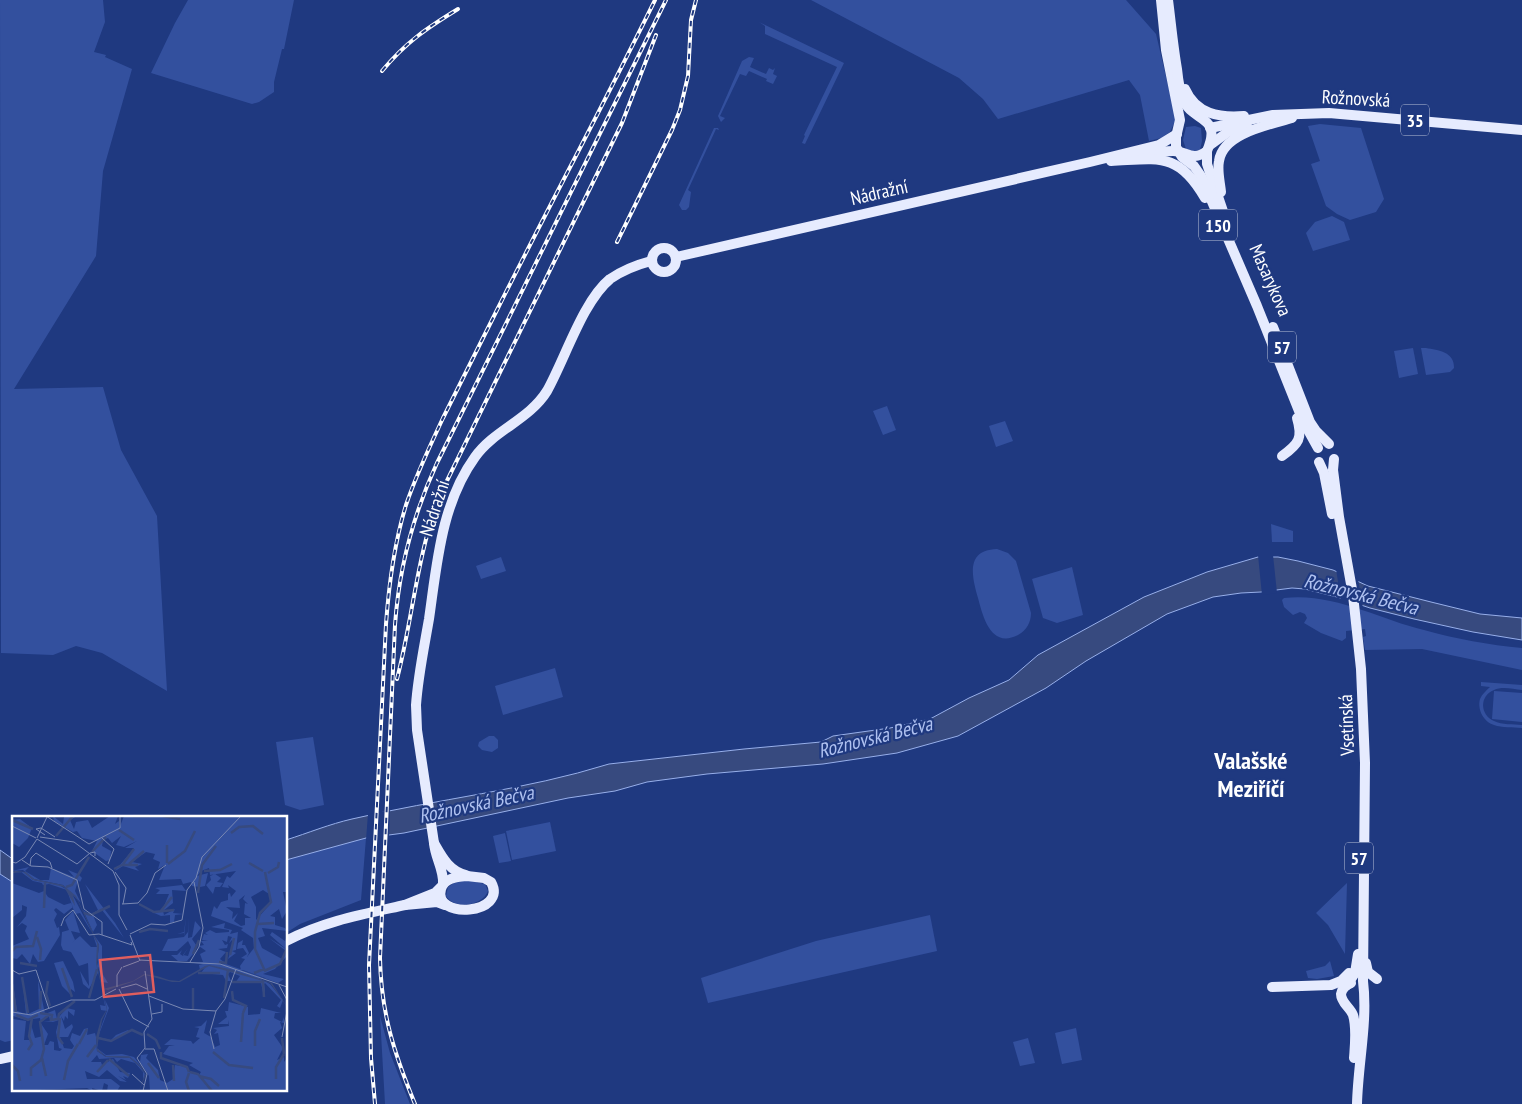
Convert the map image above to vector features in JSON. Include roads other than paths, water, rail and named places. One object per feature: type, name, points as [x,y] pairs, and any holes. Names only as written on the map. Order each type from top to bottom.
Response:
[{"type":"main road","points":[[1161,0],[1166,50],[1179,112],[1176,142],[1179,152]]},
{"type":"main road","name":"35","points":[[1168,0],[1176,67],[1183,100],[1190,111],[1206,121],[1210,128]]},
{"type":"main road","name":"35","points":[[1176,67],[1188,96],[1204,111],[1226,117],[1273,115]]},
{"type":"main road","name":"Rožnovská","points":[[1210,128],[1273,115],[1329,113],[1522,130]]},
{"type":"main road","name":"Rožnovská","points":[[1208,148],[1218,138],[1245,126],[1307,114]]},
{"type":"main road","name":"57","points":[[1226,219],[1218,171],[1218,161],[1225,146],[1232,140],[1251,131],[1307,114]]},
{"type":"main road","name":"35","points":[[1178,130],[1188,122],[1195,121],[1210,128]]},
{"type":"main road","points":[[1208,148],[1210,128]]},
{"type":"main road","name":"Nádražní","points":[[442,886],[442,872],[436,859],[417,730],[416,702],[441,541],[447,514],[454,493],[475,455],[489,441],[526,414],[542,397],[588,307],[601,288],[624,270],[651,261],[655,252],[662,248],[670,250],[676,257],[1090,162],[1160,144],[1178,130]]},
{"type":"main road","name":"35","points":[[1179,152],[1196,156],[1208,148]]},
{"type":"main road","name":"Masarykova","points":[[1208,148],[1207,164],[1226,219],[1252,283],[1283,351],[1310,422],[1328,444]]},
{"type":"main road","name":"Nádražní","points":[[1090,162],[1172,151],[1179,152]]},
{"type":"main road","name":"Masarykova","points":[[1179,152],[1199,172],[1265,325],[1303,421],[1318,448]]},
{"type":"main road","name":"150","points":[[1090,162],[1149,160],[1171,163],[1182,168],[1191,177],[1205,198],[1242,270]]},
{"type":"main road","points":[[651,261],[657,271],[667,272],[675,266],[676,257]]},
{"type":"main road","name":"57","points":[[1242,270],[1253,304],[1254,312],[1252,316]]},
{"type":"main road","points":[[1265,325],[1300,429],[1297,443],[1282,456]]},
{"type":"main road","points":[[1318,448],[1323,444],[1328,444]]},
{"type":"main road","name":"57","points":[[1328,444],[1335,451],[1334,459]]},
{"type":"main road","name":"57","points":[[1318,448],[1315,455],[1319,462]]},
{"type":"main road","points":[[1319,462],[1326,464],[1334,459]]},
{"type":"main road","name":"Vsetínská","points":[[1334,459],[1334,507],[1356,637],[1359,700],[1361,951],[1365,996],[1357,1104]]},
{"type":"main road","name":"Vsetínská","points":[[1319,462],[1334,507]]},
{"type":"main road","name":"Nádražní","points":[[434,840],[450,867],[460,874],[467,876]]},
{"type":"main road","points":[[288,940],[313,928],[350,917],[405,905],[437,902],[454,909],[469,910],[486,904],[492,898],[494,891],[491,882],[484,878],[467,876],[451,878],[435,893],[405,905]]},
{"type":"main road","points":[[442,886],[440,895],[445,904]]},
{"type":"main road","points":[[1361,951],[1368,972],[1377,979]]},
{"type":"main road","points":[[1272,987],[1334,984],[1341,981],[1349,972],[1361,951]]},
{"type":"main road","name":"Vsetínská","points":[[1347,985],[1356,970],[1361,951]]},
{"type":"main road","points":[[1346,1004],[1356,1007],[1362,1004],[1365,996],[1359,984],[1347,985],[1341,995],[1346,1004],[1352,1014],[1354,1027],[1353,1104]]},
{"type":"water","name":"Rožnovská Bečva","points":[[1258,557],[1278,557],[1298,561],[1333,570],[1368,586],[1480,614],[1522,618],[1522,640],[1414,619],[1305,589],[1292,588],[1213,597],[1167,614],[1086,661],[1046,688],[958,736],[897,753],[823,764],[707,774],[647,782],[615,791],[568,798],[404,833],[366,838],[288,859],[288,839],[352,819],[514,788],[609,764],[821,742],[833,736],[890,728],[930,719],[969,698],[1009,680],[1038,655],[1144,597],[1207,572]]},
{"type":"water","points":[[0,850],[12,859],[12,882],[0,874]]},
{"type":"railway","points":[[375,1104],[371,1058],[369,965],[386,624],[398,534],[414,483],[443,418],[655,0]]},
{"type":"railway","points":[[415,1104],[390,1032],[383,997],[380,958],[395,625],[400,583],[408,542],[421,502],[437,463],[666,0]]},
{"type":"railway","points":[[617,242],[680,110],[688,76],[691,20],[696,0]]},
{"type":"railway","points":[[382,71],[417,36],[458,9]]},
{"type":"railway","points":[[397,679],[426,540],[440,495],[622,123],[656,35]]},
{"type":"district","name":"Valašské Meziříčí","points":[[1251,774]]}]
